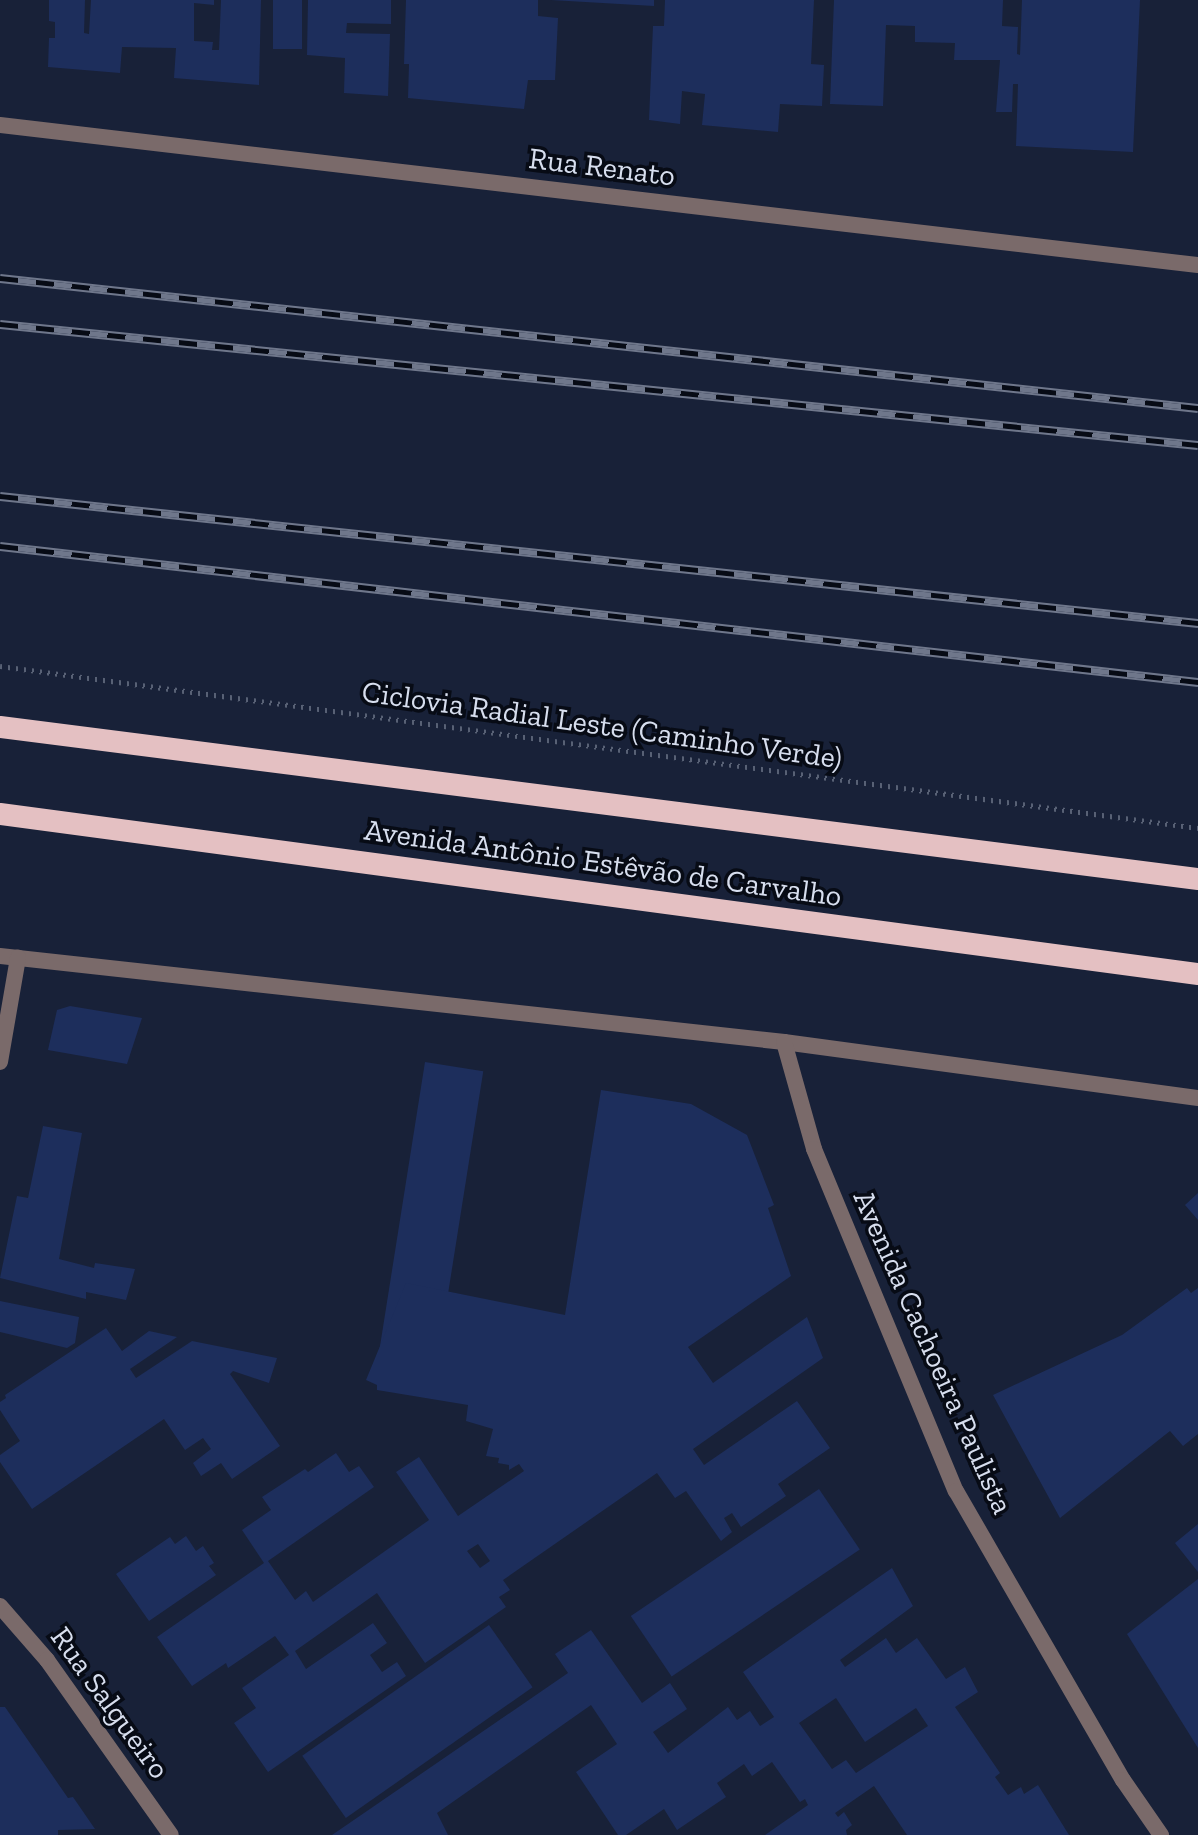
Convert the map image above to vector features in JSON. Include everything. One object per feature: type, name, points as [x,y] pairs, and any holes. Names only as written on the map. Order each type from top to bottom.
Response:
[{"type":"highway","name":"Avenida Antônio Estêvão de Carvalho","points":[[0,727],[1198,879]]},
{"type":"highway","name":"Avenida Antônio Estêvão de Carvalho","points":[[0,814],[1198,974]]},
{"type":"street","name":"Rua Renato","points":[[0,125],[1198,265]]},
{"type":"street","points":[[0,956],[784,1042],[1198,1098]]},
{"type":"street","points":[[0,1062],[18,958]]},
{"type":"street","name":"Avenida Cachoeira Paulista","points":[[784,1042],[814,1149],[956,1491],[1123,1780],[1161,1835]]},
{"type":"street","name":"Rua Salgueiro","points":[[0,1606],[47,1660],[171,1835]]},
{"type":"path","name":"Ciclovia Radial Leste (Caminho Verde)","points":[[0,666],[1198,828]]},
{"type":"building","points":[[49,0],[85,0],[84,33],[89,34],[91,0],[214,0],[214,5],[194,3],[194,41],[213,42],[212,50],[219,50],[221,0],[261,0],[259,85],[174,78],[176,48],[122,47],[120,73],[48,67],[49,38],[55,38],[55,22],[49,21]]},
{"type":"building","points":[[273,0],[302,0],[302,49],[273,49]]},
{"type":"building","points":[[308,0],[391,0],[391,24],[347,23],[346,33],[390,34],[388,96],[344,93],[345,58],[307,55]]},
{"type":"building","points":[[406,0],[538,0],[538,16],[558,18],[555,80],[528,80],[524,109],[408,98],[409,64],[404,64]]},
{"type":"building","points":[[551,0],[654,0],[654,6]]},
{"type":"building","points":[[665,0],[814,0],[811,64],[824,65],[822,106],[780,104],[778,132],[702,125],[705,94],[682,91],[680,124],[649,120],[653,26],[664,26]]},
{"type":"building","points":[[834,0],[1003,0],[1002,26],[1018,27],[1017,54],[1020,55],[1022,0],[1140,0],[1133,152],[1016,146],[1018,84],[1013,84],[1012,112],[996,112],[1000,60],[954,60],[955,43],[915,42],[915,26],[886,25],[883,106],[830,104]]},
{"type":"building","points":[[70,1006],[142,1018],[127,1064],[48,1050],[57,1010]]},
{"type":"building","points":[[425,1062],[483,1071],[438,1360],[379,1350]]},
{"type":"building","points":[[601,1090],[691,1104],[747,1135],[774,1205],[768,1208],[791,1276],[688,1347],[713,1383],[807,1317],[823,1358],[693,1449],[704,1465],[797,1401],[830,1448],[778,1484],[786,1496],[741,1527],[732,1513],[724,1518],[732,1532],[721,1541],[686,1491],[675,1498],[657,1473],[503,1580],[510,1590],[499,1597],[506,1607],[425,1663],[377,1593],[295,1651],[306,1669],[373,1623],[387,1643],[370,1655],[382,1672],[397,1662],[406,1676],[268,1772],[234,1723],[256,1708],[242,1688],[289,1655],[275,1636],[228,1668],[226,1663],[192,1686],[157,1637],[264,1563],[242,1530],[271,1510],[262,1497],[336,1453],[349,1472],[359,1466],[374,1487],[268,1561],[295,1600],[306,1591],[313,1602],[429,1520],[396,1472],[419,1457],[458,1516],[524,1471],[519,1464],[509,1470],[509,1465],[498,1463],[499,1458],[486,1456],[493,1429],[466,1421],[468,1405],[377,1390],[377,1385],[366,1380],[406,1283],[565,1315]],"holes":[[[478,1544],[490,1561],[480,1568],[467,1551]]]},
{"type":"building","points":[[43,1126],[82,1133],[59,1259],[94,1268],[95,1263],[135,1269],[126,1300],[86,1292],[86,1299],[0,1278],[17,1196],[28,1198]]},
{"type":"building","points":[[1198,1193],[1198,1220],[1185,1205]]},
{"type":"building","points":[[1187,1288],[1191,1293],[1198,1288],[1198,1434],[1183,1446],[1170,1431],[1060,1518],[993,1395],[1122,1335]]},
{"type":"building","points":[[0,1301],[79,1317],[75,1343],[67,1348],[0,1332]]},
{"type":"building","points":[[106,1328],[122,1351],[149,1331],[177,1337],[130,1369],[136,1378],[192,1341],[277,1358],[269,1383],[233,1371],[230,1374],[280,1446],[232,1479],[221,1463],[201,1476],[193,1463],[211,1449],[203,1438],[185,1450],[164,1419],[32,1509],[0,1462],[0,1455],[20,1441],[0,1410],[0,1402],[6,1398],[5,1395]]},
{"type":"building","points":[[819,1489],[860,1550],[672,1676],[631,1616]]},
{"type":"building","points":[[1198,1524],[1198,1572],[1175,1543]]},
{"type":"building","points":[[186,1536],[196,1551],[203,1546],[214,1563],[209,1566],[216,1575],[149,1621],[116,1574],[170,1537],[175,1544]]},
{"type":"building","points":[[892,1568],[913,1606],[840,1660],[845,1667],[886,1638],[896,1653],[917,1638],[946,1679],[965,1667],[978,1692],[955,1707],[1000,1773],[995,1777],[1008,1795],[1021,1787],[1024,1794],[1038,1785],[1069,1835],[907,1835],[874,1786],[835,1813],[838,1817],[844,1812],[852,1825],[846,1830],[847,1835],[765,1835],[808,1805],[805,1799],[800,1802],[772,1762],[752,1776],[744,1764],[717,1783],[726,1797],[677,1830],[664,1809],[626,1835],[618,1835],[576,1772],[617,1744],[591,1705],[437,1813],[448,1835],[332,1835],[568,1673],[555,1654],[591,1630],[642,1703],[670,1683],[687,1709],[653,1732],[668,1753],[728,1707],[737,1720],[750,1711],[760,1726],[774,1717],[743,1672]],"holes":[[[836,1698],[865,1742],[916,1708],[928,1726],[856,1773],[846,1760],[832,1769],[799,1723]]]},
{"type":"building","points":[[1198,1579],[1198,1748],[1127,1634]]},
{"type":"building","points":[[489,1625],[533,1687],[346,1818],[302,1756]]},
{"type":"building","points":[[0,1707],[5,1707],[68,1798],[73,1797],[95,1829],[58,1830],[58,1835],[0,1835]]},
{"type":"railway","points":[[0,278],[1198,408]]},
{"type":"railway","points":[[0,324],[1198,445]]},
{"type":"railway","points":[[0,496],[1198,623]]},
{"type":"railway","points":[[0,546],[1198,682]]}]
